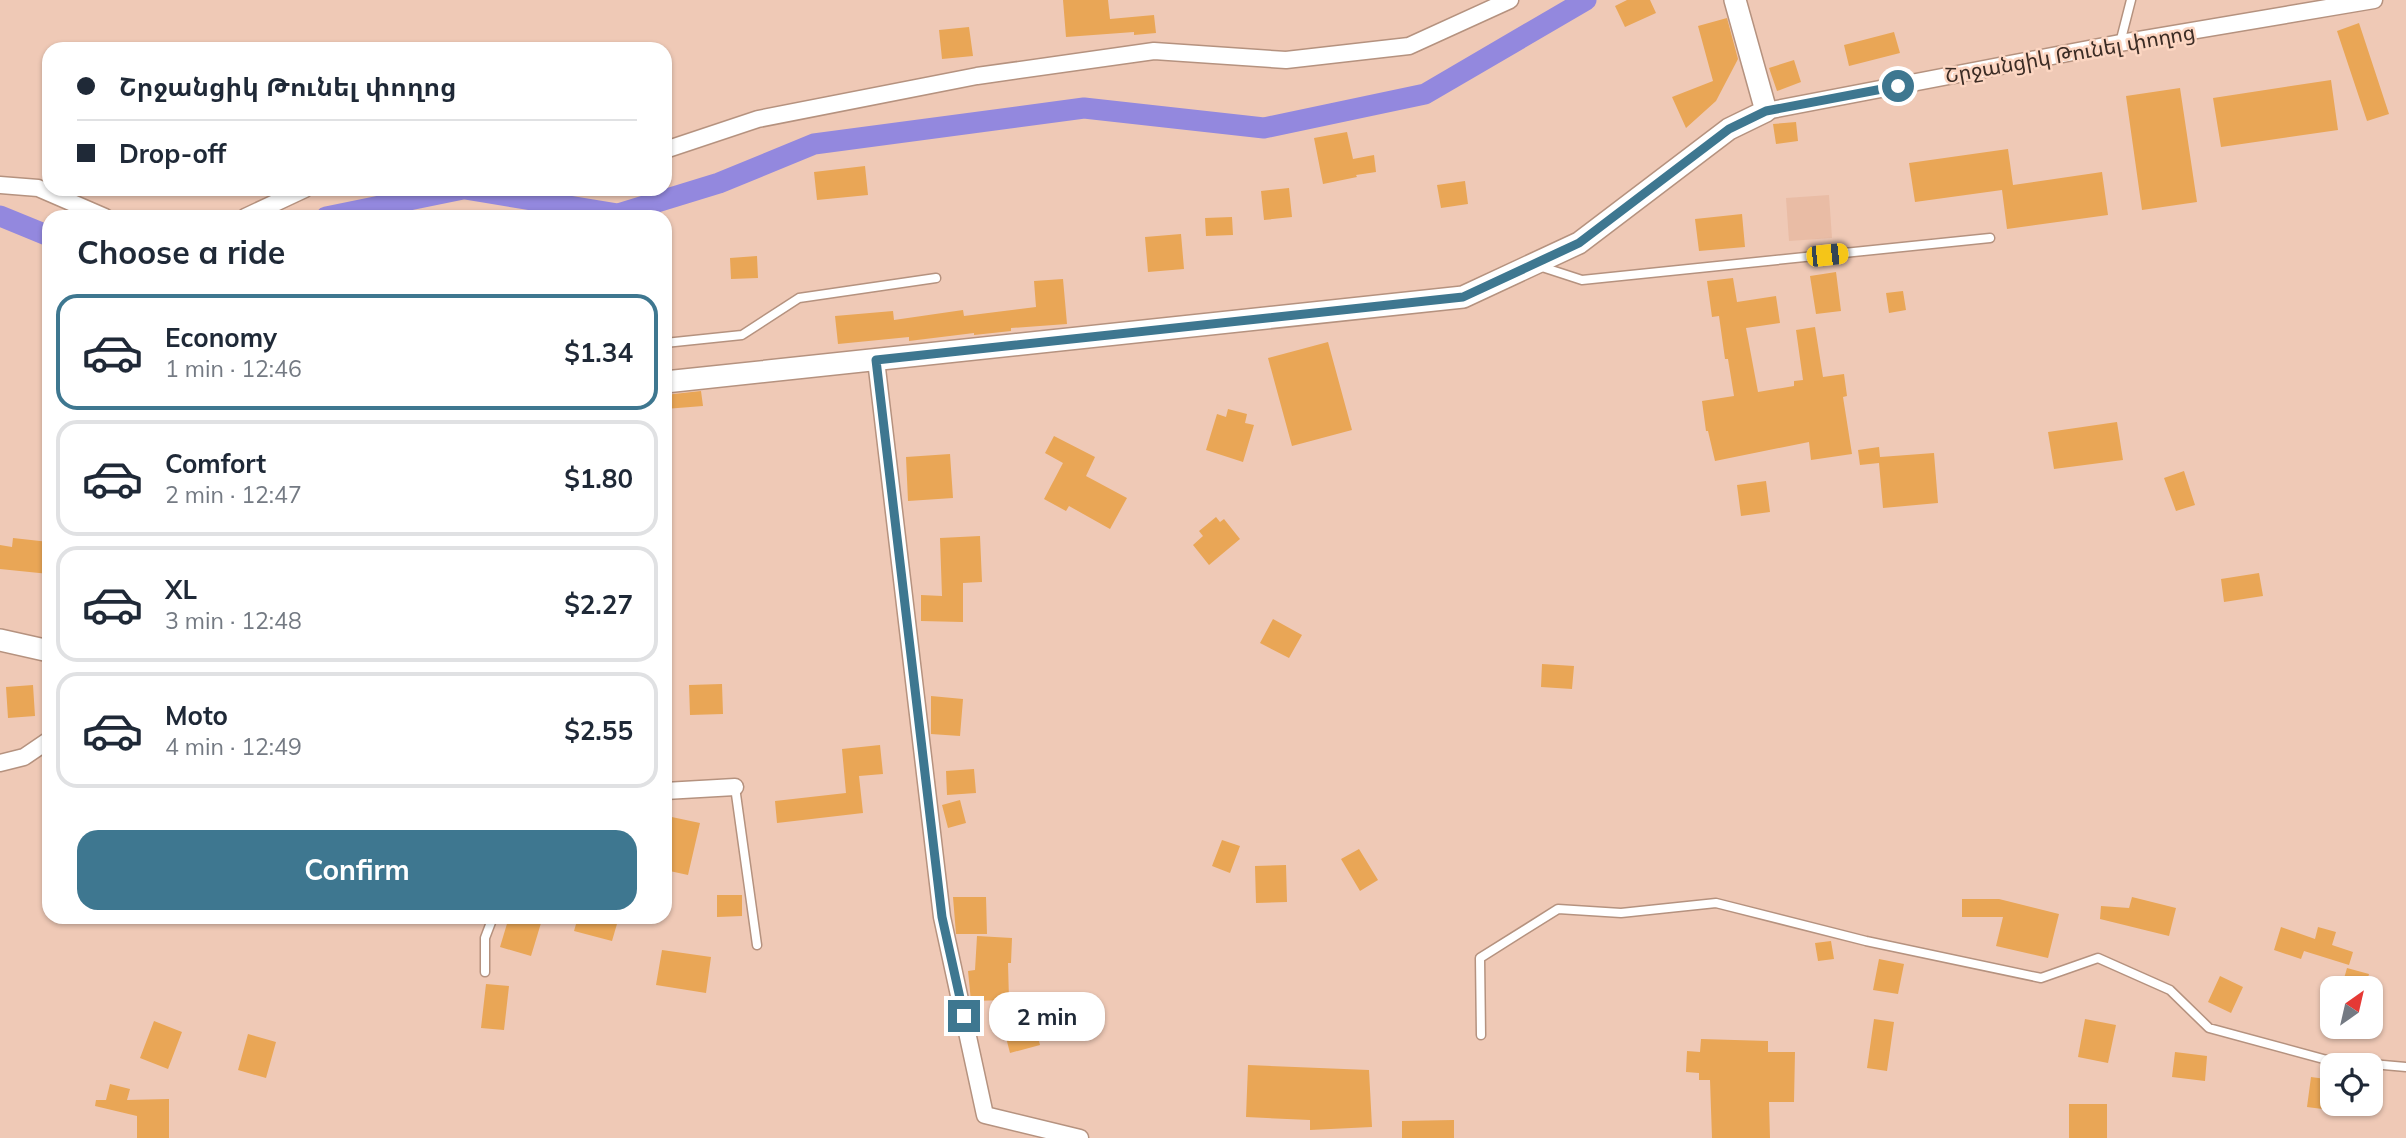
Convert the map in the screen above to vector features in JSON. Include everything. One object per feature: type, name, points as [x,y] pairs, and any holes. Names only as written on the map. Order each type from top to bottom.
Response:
[{"type":"street","points":[[672,148],[758,119],[977,76],[1154,51],[1286,60],[1409,46],[1510,0]]},
{"type":"street","points":[[1735,0],[1766,111]]},
{"type":"street","name":"Շրջանցիկ Թունել փողոց","points":[[672,381],[1463,297],[1579,243],[1729,129],[1766,111],[2120,43],[2374,0]]},
{"type":"street","points":[[0,184],[42,190]]},
{"type":"street","points":[[56,196],[89,210]]},
{"type":"street","points":[[260,210],[290,196]]},
{"type":"street","points":[[876,360],[942,917],[985,1115],[1080,1138]]},
{"type":"street","points":[[0,640],[42,649]]},
{"type":"street","points":[[0,763],[24,757],[42,745]]},
{"type":"street","points":[[672,792],[735,787]]},
{"type":"lane","points":[[2120,43],[2131,0]]},
{"type":"lane","points":[[1533,264],[1581,281],[1990,238]]},
{"type":"lane","points":[[672,342],[742,335],[799,298],[936,278]]},
{"type":"lane","points":[[735,787],[757,946]]},
{"type":"lane","points":[[1481,1035],[1480,958],[1558,909],[1621,913],[1716,903],[1866,941],[2040,978],[2098,958],[2170,990],[2209,1028],[2327,1060],[2406,1067]]},
{"type":"lane","points":[[485,972],[485,938],[490,924]]},
{"type":"shaded area","points":[[1829,195],[1832,238],[1789,241],[1786,198]]},
{"type":"building","points":[[1063,0],[1108,0],[1110,19],[1154,15],[1156,33],[1066,37]]},
{"type":"building","points":[[1627,0],[1650,0],[1656,13],[1625,27],[1615,6]]},
{"type":"building","points":[[1727,18],[1738,59],[1716,101],[1686,128],[1672,97],[1713,81],[1698,26]]},
{"type":"building","points":[[2359,23],[2389,114],[2367,121],[2337,31]]},
{"type":"building","points":[[969,27],[973,56],[942,59],[939,30]]},
{"type":"building","points":[[1894,32],[1900,53],[1849,66],[1844,45]]},
{"type":"building","points":[[1794,60],[1801,82],[1777,91],[1769,68]]},
{"type":"building","points":[[2331,80],[2338,130],[2221,147],[2213,98]]},
{"type":"building","points":[[2180,88],[2197,202],[2142,210],[2126,96]]},
{"type":"building","points":[[1796,122],[1798,141],[1776,144],[1773,124]]},
{"type":"building","points":[[1347,132],[1353,159],[1374,155],[1376,172],[1323,184],[1314,138]]},
{"type":"building","points":[[2008,149],[2013,185],[2102,172],[2108,215],[2007,229],[2002,190],[1915,202],[1909,163]]},
{"type":"building","points":[[865,166],[868,195],[817,200],[814,172]]},
{"type":"building","points":[[1465,181],[1468,204],[1441,208],[1437,185]]},
{"type":"building","points":[[1289,188],[1292,217],[1264,220],[1261,191]]},
{"type":"building","points":[[1742,214],[1745,247],[1699,251],[1695,219]]},
{"type":"building","points":[[1232,217],[1233,235],[1206,236],[1205,218]]},
{"type":"building","points":[[1181,234],[1184,269],[1148,272],[1145,237]]},
{"type":"building","points":[[757,256],[758,278],[731,279],[730,258]]},
{"type":"building","points":[[1836,272],[1841,311],[1816,314],[1810,276]]},
{"type":"building","points":[[1733,278],[1737,302],[1776,296],[1780,323],[1746,328],[1758,392],[1794,386],[1794,381],[1803,380],[1796,330],[1815,327],[1823,377],[1844,374],[1847,396],[1843,397],[1852,454],[1811,460],[1809,442],[1715,461],[1706,431],[1702,401],[1734,396],[1719,316],[1712,317],[1707,281]]},
{"type":"building","points":[[1063,279],[1067,324],[909,341],[909,337],[838,344],[835,316],[893,311],[894,320],[963,310],[964,316],[1036,307],[1034,281]]},
{"type":"building","points":[[1903,291],[1906,310],[1889,313],[1886,293]]},
{"type":"building","points":[[1328,342],[1352,430],[1292,446],[1268,358]]},
{"type":"building","points":[[701,391],[703,406],[672,408],[672,394]]},
{"type":"building","points":[[1228,409],[1247,414],[1245,423],[1254,425],[1243,462],[1206,450],[1217,414],[1226,417]]},
{"type":"building","points":[[2117,422],[2123,460],[2054,469],[2048,432]]},
{"type":"building","points":[[1054,436],[1095,457],[1086,476],[1127,498],[1110,529],[1069,506],[1066,511],[1044,499],[1063,463],[1045,453]]},
{"type":"building","points":[[1879,447],[1880,457],[1934,453],[1938,503],[1883,508],[1879,463],[1860,465],[1858,450]]},
{"type":"building","points":[[950,454],[953,498],[908,501],[906,457]]},
{"type":"building","points":[[2184,471],[2195,505],[2176,511],[2164,478]]},
{"type":"building","points":[[1766,481],[1770,512],[1741,516],[1737,485]]},
{"type":"building","points":[[1216,517],[1220,522],[1224,519],[1240,539],[1209,565],[1193,545],[1203,536],[1199,531]]},
{"type":"building","points":[[980,536],[982,582],[963,583],[963,622],[921,621],[921,595],[942,596],[940,538]]},
{"type":"building","points":[[13,538],[42,541],[42,573],[0,569],[0,545],[12,547]]},
{"type":"building","points":[[2259,573],[2263,596],[2224,602],[2221,579]]},
{"type":"building","points":[[1273,619],[1302,635],[1289,658],[1260,643]]},
{"type":"building","points":[[1542,664],[1574,666],[1572,689],[1541,687]]},
{"type":"building","points":[[722,684],[723,714],[690,715],[689,685]]},
{"type":"building","points":[[33,685],[35,716],[8,718],[6,687]]},
{"type":"building","points":[[931,696],[963,699],[960,736],[931,734]]},
{"type":"building","points":[[880,745],[883,774],[859,776],[863,813],[777,823],[775,801],[846,793],[842,749]]},
{"type":"building","points":[[974,769],[976,793],[947,795],[946,771]]},
{"type":"building","points":[[960,800],[966,823],[948,828],[942,805]]},
{"type":"building","points":[[672,817],[700,823],[688,875],[672,872]]},
{"type":"building","points":[[1222,840],[1240,846],[1230,873],[1212,866]]},
{"type":"building","points":[[1359,849],[1378,880],[1360,891],[1341,859]]},
{"type":"building","points":[[1286,865],[1287,902],[1256,903],[1255,866]]},
{"type":"building","points":[[717,895],[742,895],[742,916],[717,917]]},
{"type":"building","points":[[953,897],[986,897],[987,934],[956,934]]},
{"type":"building","points":[[2132,897],[2176,908],[2169,936],[2100,919],[2101,906],[2129,908]]},
{"type":"building","points":[[1962,899],[1999,899],[2059,914],[2048,958],[1996,946],[2003,917],[1962,917]]},
{"type":"building","points":[[507,924],[541,924],[531,956],[500,947]]},
{"type":"building","points":[[576,924],[617,924],[612,941],[574,931]]},
{"type":"building","points":[[2281,927],[2315,939],[2318,927],[2336,932],[2332,945],[2353,952],[2349,965],[2304,951],[2301,959],[2274,950]]},
{"type":"building","points":[[977,936],[1012,938],[1011,963],[1008,963],[1009,1000],[971,1001],[968,971],[975,970]]},
{"type":"building","points":[[1831,941],[1834,959],[1818,961],[1815,943]]},
{"type":"building","points":[[662,950],[711,957],[706,993],[656,985]]},
{"type":"building","points":[[1879,959],[1904,964],[1898,994],[1873,990]]},
{"type":"building","points":[[2347,968],[2369,974],[2368,976],[2345,976]]},
{"type":"building","points":[[2220,976],[2243,987],[2231,1013],[2208,1002]]},
{"type":"building","points":[[486,984],[509,986],[504,1030],[481,1028]]},
{"type":"building","points":[[1032,1014],[1040,1045],[1010,1053],[1002,1022]]},
{"type":"building","points":[[1874,1019],[1894,1022],[1887,1071],[1867,1068]]},
{"type":"building","points":[[2085,1019],[2116,1025],[2108,1063],[2078,1057]]},
{"type":"building","points":[[154,1021],[182,1032],[168,1069],[140,1058]]},
{"type":"building","points":[[248,1034],[276,1042],[266,1078],[238,1070]]},
{"type":"building","points":[[1701,1039],[1768,1041],[1768,1052],[1795,1052],[1794,1102],[1769,1102],[1770,1138],[1712,1138],[1710,1080],[1699,1080],[1699,1073],[1686,1072],[1687,1051],[1700,1052]]},
{"type":"building","points":[[2175,1052],[2207,1056],[2205,1081],[2172,1077]]},
{"type":"building","points":[[1248,1065],[1369,1070],[1372,1127],[1310,1130],[1310,1120],[1246,1117]]},
{"type":"building","points":[[2311,1077],[2320,1078],[2320,1109],[2307,1107]]},
{"type":"building","points":[[110,1084],[130,1089],[127,1100],[169,1099],[169,1138],[137,1138],[137,1116],[95,1106],[96,1100],[106,1100]]},
{"type":"building","points":[[2069,1104],[2107,1104],[2107,1138],[2069,1138]]},
{"type":"building","points":[[1454,1120],[1454,1138],[1402,1138],[1402,1121]]},
{"type":"waterway","points":[[631,210],[719,183],[814,144],[1084,108],[1264,128],[1425,94],[1586,0]]},
{"type":"waterway","points":[[360,210],[429,196]]},
{"type":"waterway","points":[[508,196],[594,210]]},
{"type":"waterway","points":[[0,216],[42,233]]},
{"type":"route","points":[[964,1016],[942,917],[876,360],[1463,297],[1579,243],[1729,129],[1766,111],[1898,86]]}]
